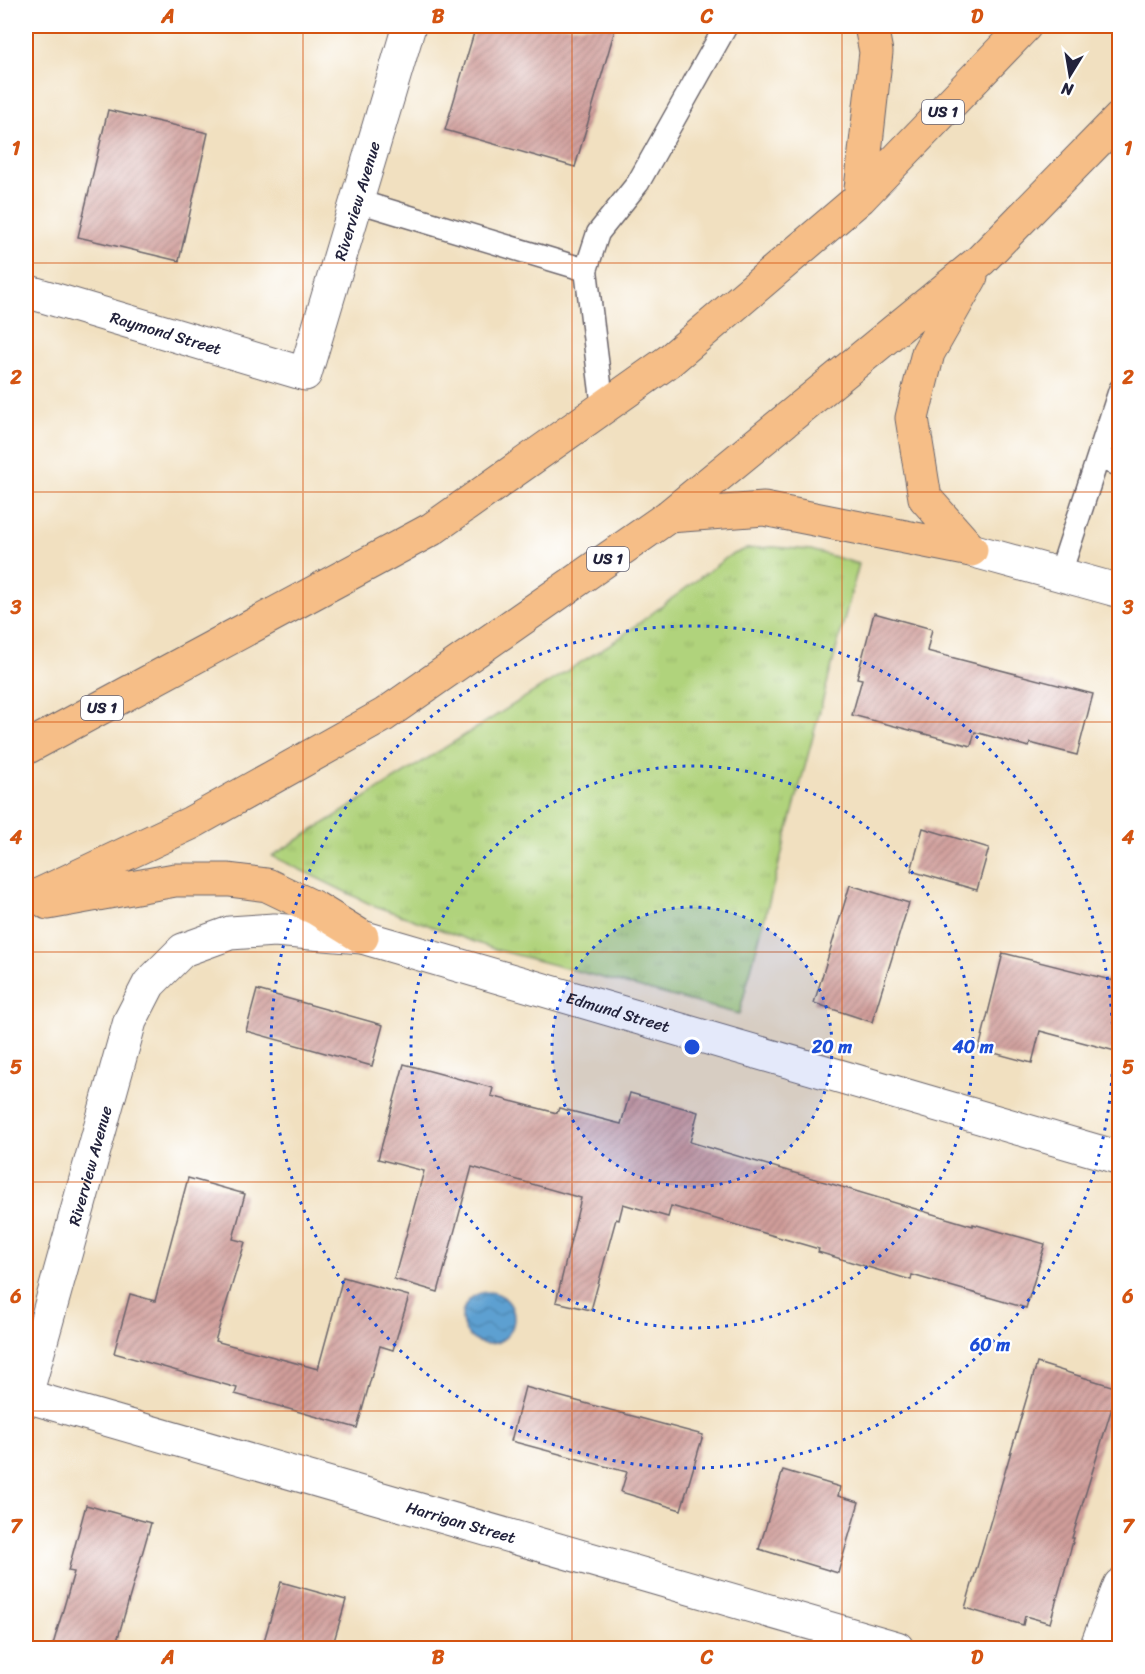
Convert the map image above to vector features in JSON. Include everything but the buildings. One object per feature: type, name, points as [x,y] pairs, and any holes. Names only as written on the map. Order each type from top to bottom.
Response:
[{"type":"highway","points":[[860,198],[876,52],[871,26]]},
{"type":"highway","name":"US 1","points":[[26,748],[432,529],[669,361],[860,198],[1025,26]]},
{"type":"highway","name":"US 1","points":[[26,901],[191,823],[384,715],[669,516],[981,260],[1119,118]]},
{"type":"highway","points":[[970,550],[926,498],[912,418],[928,353],[981,260]]},
{"type":"highway","points":[[669,516],[764,509],[970,550]]},
{"type":"highway","points":[[26,721],[178,668]]},
{"type":"highway","points":[[26,907],[175,880],[229,880],[267,885],[315,908],[362,937]]},
{"type":"street","name":"Riverview Avenue","points":[[305,374],[409,26]]},
{"type":"street","name":"Raymond Street","points":[[26,291],[305,374]]},
{"type":"street","points":[[970,550],[1119,591]]},
{"type":"street","name":"Edmund Street","points":[[183,950],[230,933],[274,930],[362,937],[1119,1158]]},
{"type":"street","name":"Riverview Avenue","points":[[26,1396],[130,1021],[149,984],[183,950]]},
{"type":"street","name":"Harrigan Street","points":[[26,1396],[897,1648]]},
{"type":"street","points":[[1096,1648],[1119,1585]]},
{"type":"lane","points":[[603,408],[586,270],[598,233],[639,183],[726,26]]},
{"type":"lane","points":[[357,201],[586,270]]},
{"type":"lane","points":[[1060,574],[1109,461],[1119,390]]},
{"type":"green space","points":[[773,547],[811,550],[859,564],[739,1014],[494,949],[370,904],[272,856],[615,641],[729,556],[746,549]]},
{"type":"water","points":[[483,1292],[493,1292],[507,1299],[514,1318],[507,1337],[493,1344],[483,1344],[473,1340],[466,1333],[462,1323],[462,1313],[466,1303],[473,1296]]}]
